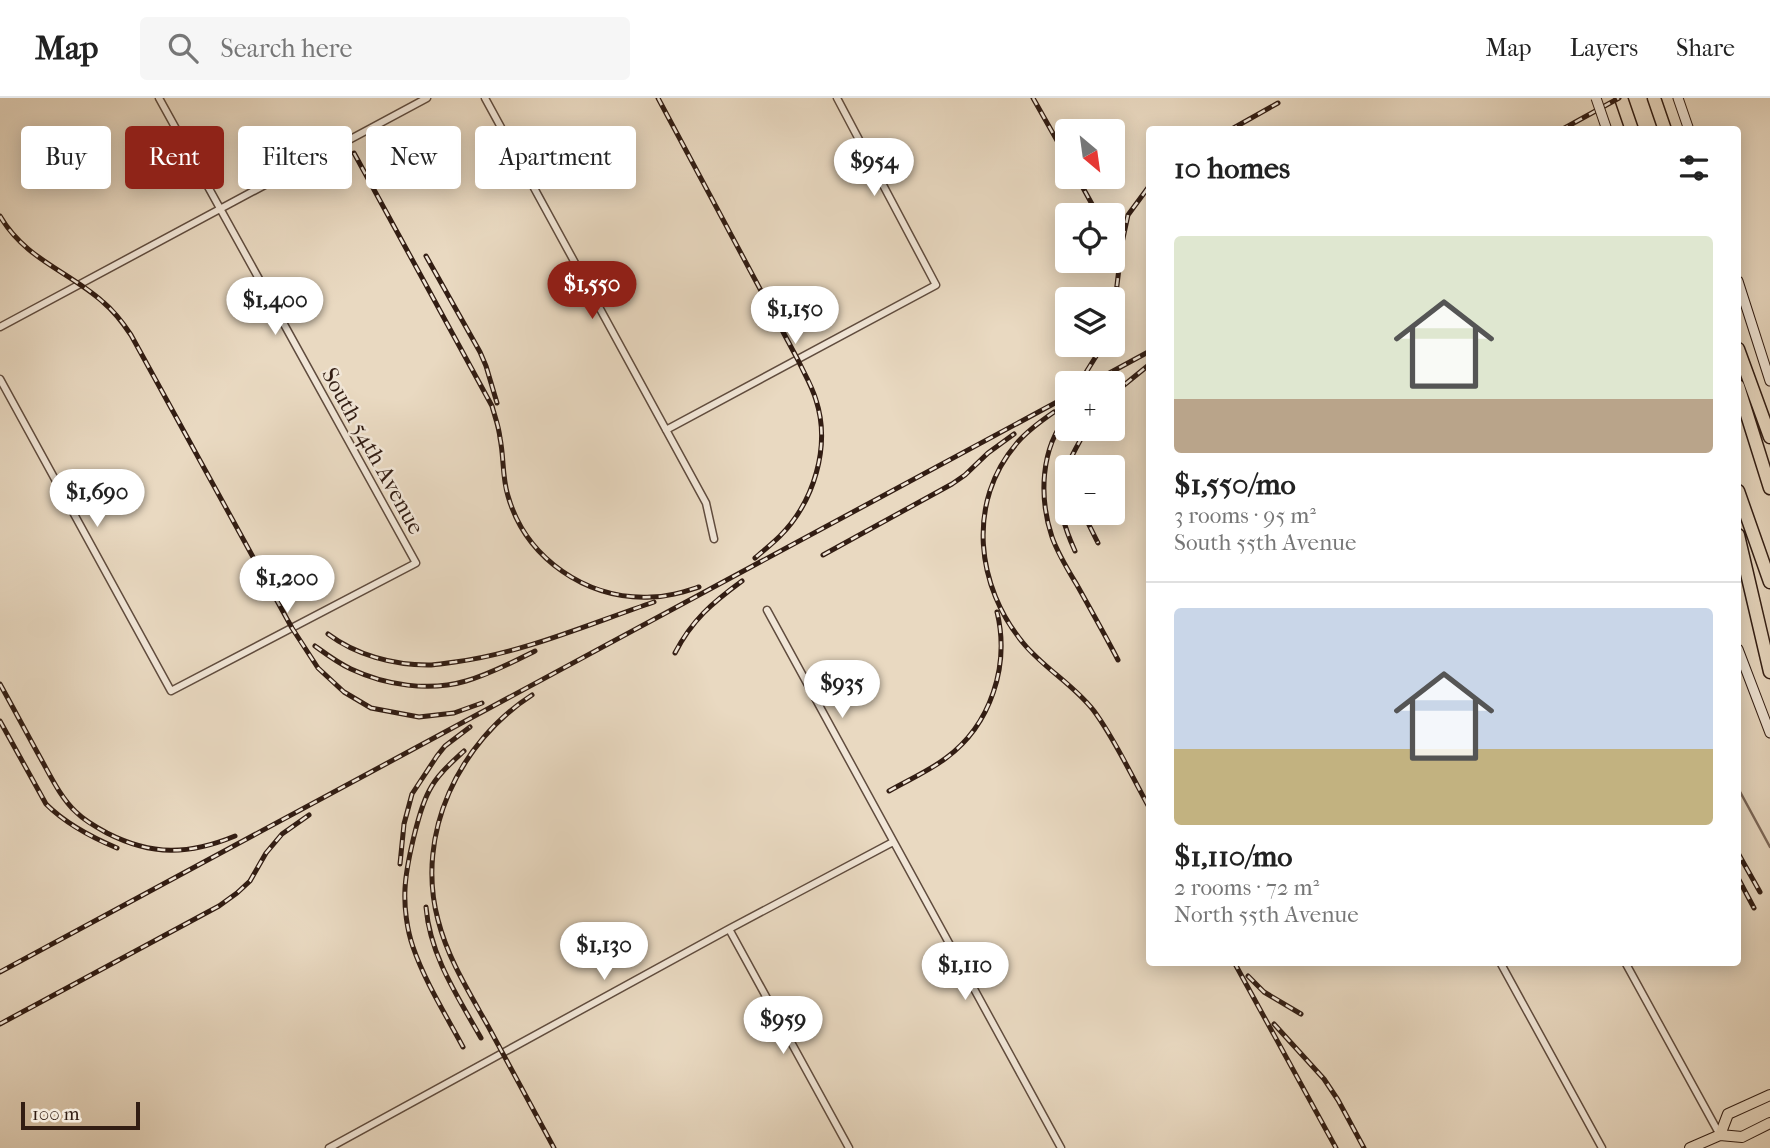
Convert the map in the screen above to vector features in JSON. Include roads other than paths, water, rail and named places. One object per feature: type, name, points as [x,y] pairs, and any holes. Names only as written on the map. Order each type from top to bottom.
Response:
[{"type":"highway","points":[[1621,98],[1631,126]]},
{"type":"highway","points":[[1654,98],[1664,126]]},
{"type":"highway","points":[[1741,357],[1770,437]]},
{"type":"highway","points":[[1741,396],[1770,488]]},
{"type":"highway","points":[[1741,500],[1770,582]]},
{"type":"highway","points":[[1741,548],[1770,672]]},
{"type":"main road","points":[[1596,98],[1606,126]]},
{"type":"main road","points":[[1679,101],[1688,126]]},
{"type":"main road","points":[[1741,290],[1770,380]]},
{"type":"main road","points":[[1741,657],[1770,733]]},
{"type":"main road","points":[[1720,1135],[1728,1114],[1770,1095]]},
{"type":"main road","points":[[1690,1148],[1720,1135],[1742,1137],[1770,1123]]},
{"type":"street","name":"South 54th Avenue","points":[[0,379],[171,691],[416,563],[159,98]]},
{"type":"street","points":[[0,327],[427,98]]},
{"type":"street","points":[[485,98],[706,503],[714,539]]},
{"type":"street","points":[[666,430],[936,285],[837,98]]},
{"type":"street","points":[[767,610],[1061,1148]]},
{"type":"street","points":[[329,1148],[893,842]]},
{"type":"street","points":[[729,929],[849,1148]]},
{"type":"street","points":[[1502,966],[1602,1148]]},
{"type":"street","points":[[1627,966],[1720,1135]]},
{"type":"waterway","points":[[1741,794],[1770,847]]},
{"type":"railway","points":[[658,98],[798,360],[814,395],[820,418],[820,454],[810,490],[792,522],[755,558]]},
{"type":"railway","points":[[1033,98],[1055,137]]},
{"type":"railway","points":[[1568,126],[1619,98]]},
{"type":"railway","points":[[1237,126],[1278,103]]},
{"type":"railway","points":[[354,153],[492,406],[508,496],[529,539],[562,571],[582,583],[604,591],[627,596],[657,597],[699,587]]},
{"type":"railway","points":[[1084,189],[1091,203]]},
{"type":"railway","points":[[1117,287],[1128,215],[1146,190]]},
{"type":"railway","points":[[0,216],[10,231],[34,254],[90,291],[125,326],[292,628],[318,668],[344,692],[371,708],[419,717],[454,713],[482,703]]},
{"type":"railway","points":[[426,256],[480,352],[497,403]]},
{"type":"railway","points":[[1113,371],[1146,353]]},
{"type":"railway","points":[[1087,371],[1096,357]]},
{"type":"railway","points":[[1125,384],[1146,367]]},
{"type":"railway","points":[[0,972],[1055,403]]},
{"type":"railway","points":[[1054,412],[1017,443],[1001,466],[990,491],[984,517],[983,544],[987,571],[995,597],[1008,621],[1032,653],[1078,693],[1094,711],[1146,801]]},
{"type":"railway","points":[[823,555],[952,484],[1014,434]]},
{"type":"railway","points":[[1055,436],[1047,458],[1044,490],[1052,537],[1118,660]]},
{"type":"railway","points":[[1075,551],[1063,517],[1061,489],[1069,462],[1080,441]]},
{"type":"railway","points":[[1089,525],[1098,543]]},
{"type":"railway","points":[[675,653],[688,631],[704,613],[742,581]]},
{"type":"railway","points":[[328,634],[351,648],[375,657],[415,665],[435,665],[480,658],[531,645],[654,602]]},
{"type":"railway","points":[[889,791],[946,758],[975,729],[993,692],[998,673],[1001,653],[997,612]]},
{"type":"railway","points":[[315,646],[341,664],[364,675],[393,683],[422,686],[466,681],[535,651]]},
{"type":"railway","points":[[0,684],[61,794],[76,812],[91,824],[124,841],[155,849],[202,847],[235,836]]},
{"type":"railway","points":[[532,695],[506,715],[483,738],[464,764],[438,823],[432,888],[438,920],[453,962],[554,1148]]},
{"type":"railway","points":[[0,721],[46,804],[79,829],[117,848]]},
{"type":"railway","points":[[400,864],[404,824],[412,794],[445,746],[470,727]]},
{"type":"railway","points":[[463,1047],[418,960],[408,926],[405,896],[410,853],[425,800],[436,780],[464,751]]},
{"type":"railway","points":[[0,1024],[219,906],[250,881],[266,853],[282,834],[309,815]]},
{"type":"railway","points":[[1741,858],[1760,892]]},
{"type":"railway","points":[[1741,884],[1754,908]]},
{"type":"railway","points":[[426,907],[439,959],[481,1038]]},
{"type":"railway","points":[[1236,966],[1336,1148]]},
{"type":"railway","points":[[1248,976],[1264,992],[1301,1014]]},
{"type":"railway","points":[[1274,1024],[1324,1079],[1364,1148]]}]
